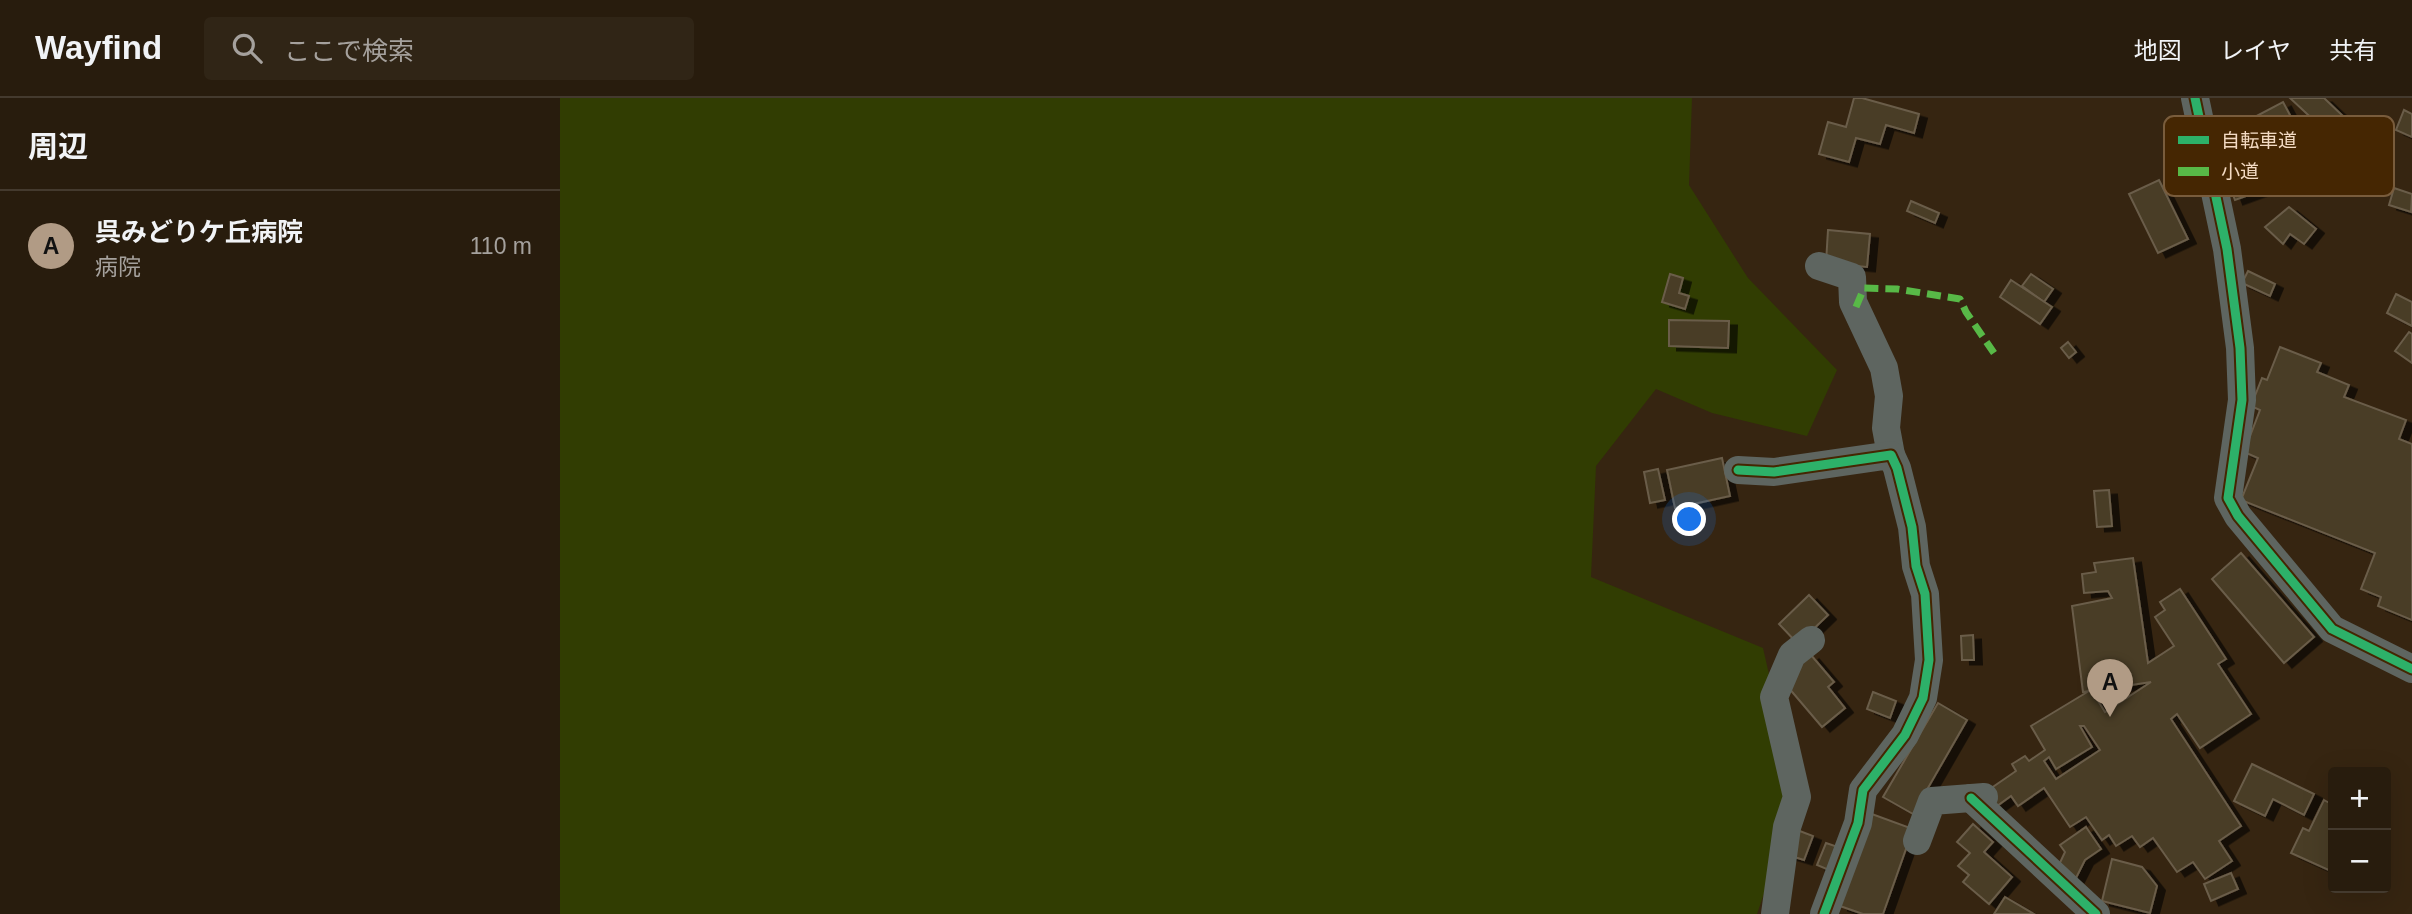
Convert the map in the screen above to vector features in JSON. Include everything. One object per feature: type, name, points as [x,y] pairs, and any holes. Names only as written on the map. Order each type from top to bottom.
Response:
[{"type":"street","points":[[2195,98],[2199,116]]},
{"type":"street","points":[[2216,196],[2227,249],[2239,348],[2242,400],[2228,498],[2238,516],[2332,629],[2412,669]]},
{"type":"street","points":[[1819,267],[1852,277],[1853,302],[1884,368],[1889,396],[1886,428],[1912,527],[1916,566],[1925,594],[1929,660],[1923,698],[1905,735],[1863,790],[1858,822],[1824,914]]},
{"type":"street","points":[[1738,470],[1774,472],[1891,455]]},
{"type":"street","points":[[1776,914],[1787,827],[1797,797],[1774,697],[1792,656],[1811,640]]},
{"type":"street","points":[[1916,841],[1932,801],[1978,797],[2095,914]]},
{"type":"green space","points":[[560,98],[1692,98],[1689,185],[1748,278],[1837,370],[1807,436],[1712,413],[1656,389],[1596,466],[1591,577],[1763,648],[1797,797],[1757,914],[560,914]]},
{"type":"building","points":[[1854,98],[1919,114],[1914,133],[1886,125],[1880,144],[1856,138],[1849,162],[1819,154],[1828,122],[1846,127]]},
{"type":"building","points":[[2290,98],[2324,98],[2343,116],[2309,116]]},
{"type":"building","points":[[2283,102],[2290,116],[2257,116]]},
{"type":"building","points":[[2404,110],[2412,114],[2412,137],[2396,130]]},
{"type":"building","points":[[2159,180],[2164,196],[2167,196],[2188,239],[2158,253],[2129,194]]},
{"type":"building","points":[[2394,188],[2412,194],[2411,212],[2389,205],[2394,196]]},
{"type":"building","points":[[1911,201],[1939,213],[1935,223],[1907,211]]},
{"type":"building","points":[[2289,207],[2316,229],[2304,244],[2290,234],[2283,244],[2265,227]]},
{"type":"building","points":[[1828,230],[1870,234],[1867,267],[1826,263]]},
{"type":"building","points":[[2248,271],[2275,284],[2270,296],[2242,283]]},
{"type":"building","points":[[1670,274],[1683,278],[1679,293],[1689,296],[1685,309],[1662,302]]},
{"type":"building","points":[[2031,274],[2053,289],[2044,302],[2022,286]]},
{"type":"building","points":[[2011,280],[2052,307],[2040,324],[2000,297]]},
{"type":"building","points":[[2396,294],[2412,302],[2412,326],[2387,313]]},
{"type":"building","points":[[1669,320],[1729,321],[1728,348],[1669,346]]},
{"type":"building","points":[[2409,332],[2412,334],[2412,363],[2395,351]]},
{"type":"building","points":[[2068,342],[2076,352],[2069,358],[2061,348]]},
{"type":"building","points":[[2280,347],[2321,363],[2317,372],[2349,385],[2344,397],[2406,420],[2399,439],[2412,444],[2412,620],[2378,606],[2381,597],[2361,589],[2375,553],[2241,500],[2258,458],[2244,452],[2260,410],[2251,406],[2262,378],[2267,380]]},
{"type":"building","points":[[1722,458],[1730,496],[1675,508],[1667,470]]},
{"type":"building","points":[[1658,469],[1665,500],[1650,503],[1644,472]]},
{"type":"building","points":[[2109,490],[2112,526],[2097,527],[2094,491]]},
{"type":"building","points":[[2241,553],[2314,637],[2284,663],[2212,579]]},
{"type":"building","points":[[2133,558],[2148,663],[2174,646],[2155,617],[2165,610],[2160,602],[2180,589],[2226,659],[2218,664],[2251,714],[2200,748],[2177,714],[2171,719],[2241,826],[2219,841],[2232,861],[2205,879],[2193,862],[2177,872],[2153,838],[2140,847],[2132,836],[2116,846],[2109,835],[2102,840],[2086,817],[2070,827],[2044,788],[2018,806],[2011,796],[1997,806],[1987,791],[2016,771],[2012,764],[2025,756],[2029,761],[2045,750],[2031,726],[2089,691],[2083,692],[2072,606],[2112,598],[2108,591],[2084,593],[2082,574],[2096,572],[2094,563]],"holes":[[[2151,682],[2105,712],[2092,691]],[[2080,726],[2084,726],[2100,750],[2056,779],[2044,761],[2049,757],[2056,769],[2092,747]]]},
{"type":"building","points":[[1809,595],[1828,615],[1798,644],[1779,624]]},
{"type":"building","points":[[1973,635],[1974,660],[1962,660],[1961,636]]},
{"type":"building","points":[[1811,655],[1834,682],[1828,687],[1845,708],[1822,727],[1782,680]]},
{"type":"building","points":[[1873,692],[1896,701],[1890,718],[1867,709]]},
{"type":"building","points":[[1938,703],[1967,720],[1913,814],[1883,797]]},
{"type":"building","points":[[2252,764],[2314,794],[2304,815],[2273,799],[2265,816],[2234,801]]},
{"type":"building","points":[[2324,800],[2328,802],[2328,870],[2291,853],[2303,828],[2309,831]]},
{"type":"building","points":[[1869,813],[1913,829],[1883,914],[1863,914],[1840,906]]},
{"type":"building","points":[[1973,824],[1993,842],[1984,852],[2012,877],[1989,904],[1963,882],[1969,875],[1958,866],[1970,853],[1957,842]]},
{"type":"building","points":[[2086,827],[2101,849],[2085,860],[2076,878],[2057,869],[2065,852],[2060,845]]},
{"type":"building","points":[[1797,830],[1813,836],[1804,860],[1788,855]]},
{"type":"building","points":[[1826,843],[1838,847],[1829,870],[1817,865]]},
{"type":"building","points":[[2112,859],[2142,867],[2157,886],[2150,913],[2102,901]]},
{"type":"building","points":[[2231,873],[2238,889],[2211,901],[2204,884]]},
{"type":"building","points":[[2005,897],[2034,914],[1994,914]]},
{"type":"marked path","points":[[1856,307],[1864,288],[1897,289],[1960,299],[1994,353]]},
{"type":"cycle path","points":[[2195,98],[2199,116]]},
{"type":"cycle path","points":[[2216,196],[2227,249],[2240,348],[2242,400],[2228,498],[2238,516],[2332,629],[2412,669]]},
{"type":"cycle path","points":[[1738,470],[1774,472],[1891,455],[1897,468],[1912,527],[1916,566],[1925,594],[1929,660],[1923,698],[1905,735],[1863,790],[1858,823],[1824,914]]},
{"type":"cycle path","points":[[1971,798],[2096,914]]},
{"type":"place","name":"呉みどりケ丘病院","points":[[2110,717]]}]
